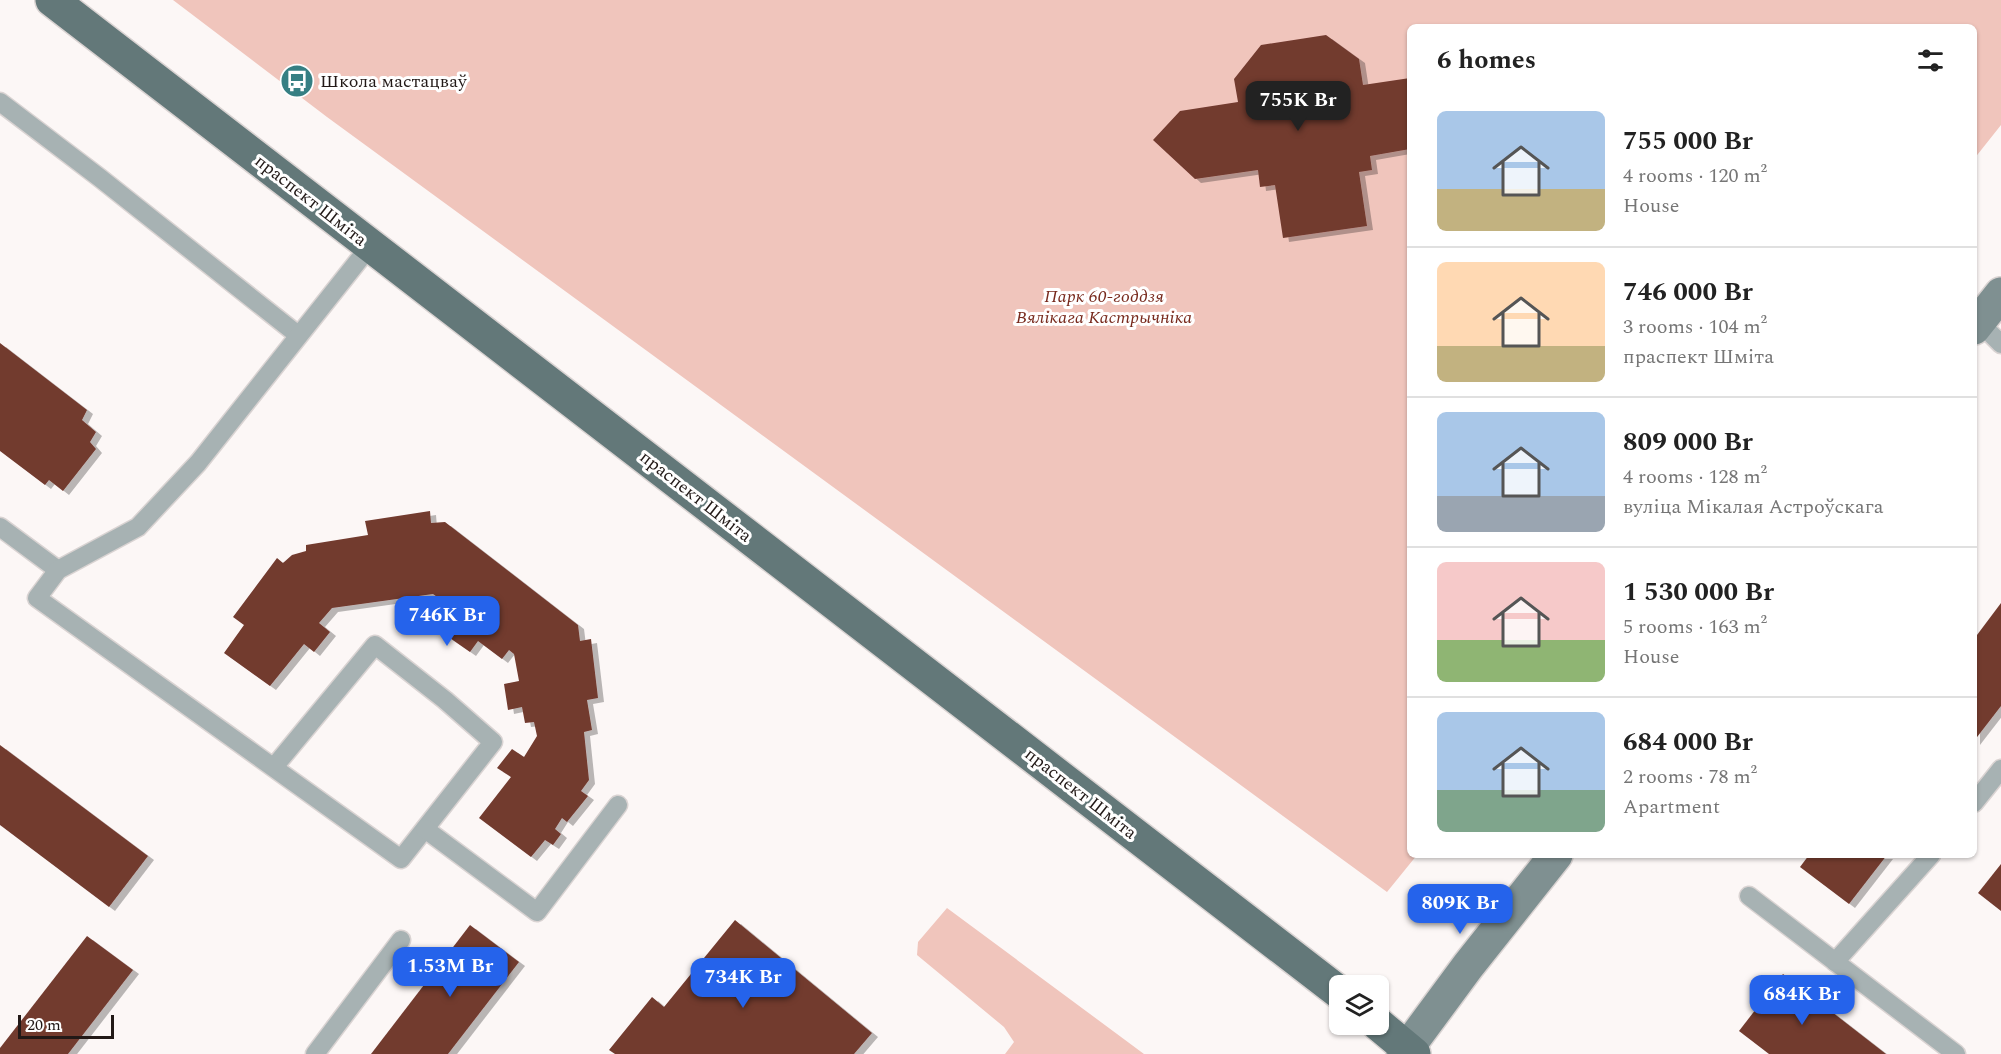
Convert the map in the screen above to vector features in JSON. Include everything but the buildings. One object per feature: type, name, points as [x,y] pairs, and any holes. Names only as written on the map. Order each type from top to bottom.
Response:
[{"type":"main road","name":"праспект Шміта","points":[[52,0],[1329,985]]},
{"type":"main road","points":[[1982,328],[2001,294]]},
{"type":"main road","points":[[1389,1034],[1408,1052],[1468,966],[1554,858]]},
{"type":"lane","points":[[0,102],[298,335]]},
{"type":"lane","points":[[274,767],[375,645],[445,700],[492,742],[401,859],[38,598],[58,570],[138,526],[198,463],[370,246]]},
{"type":"lane","points":[[0,527],[58,570]]},
{"type":"lane","points":[[1977,800],[1999,777]]},
{"type":"lane","points":[[425,829],[537,912],[618,805]]},
{"type":"lane","points":[[1835,963],[1928,858]]},
{"type":"lane","points":[[1749,897],[1956,1054]]},
{"type":"lane","points":[[315,1054],[401,940]]},
{"type":"green space","name":"Парк 60-годдзя Вялікага Кастрычніка","points":[[173,0],[2001,0],[2001,125],[1977,155],[1977,24],[1407,24],[1407,858],[1415,858],[1387,892],[327,117]]},
{"type":"green space","points":[[947,908],[1144,1054],[1005,1054],[1014,1042],[1004,1027],[917,955],[918,942]]},
{"type":"place","name":"Школа мастацваў","points":[[297,81]]}]
